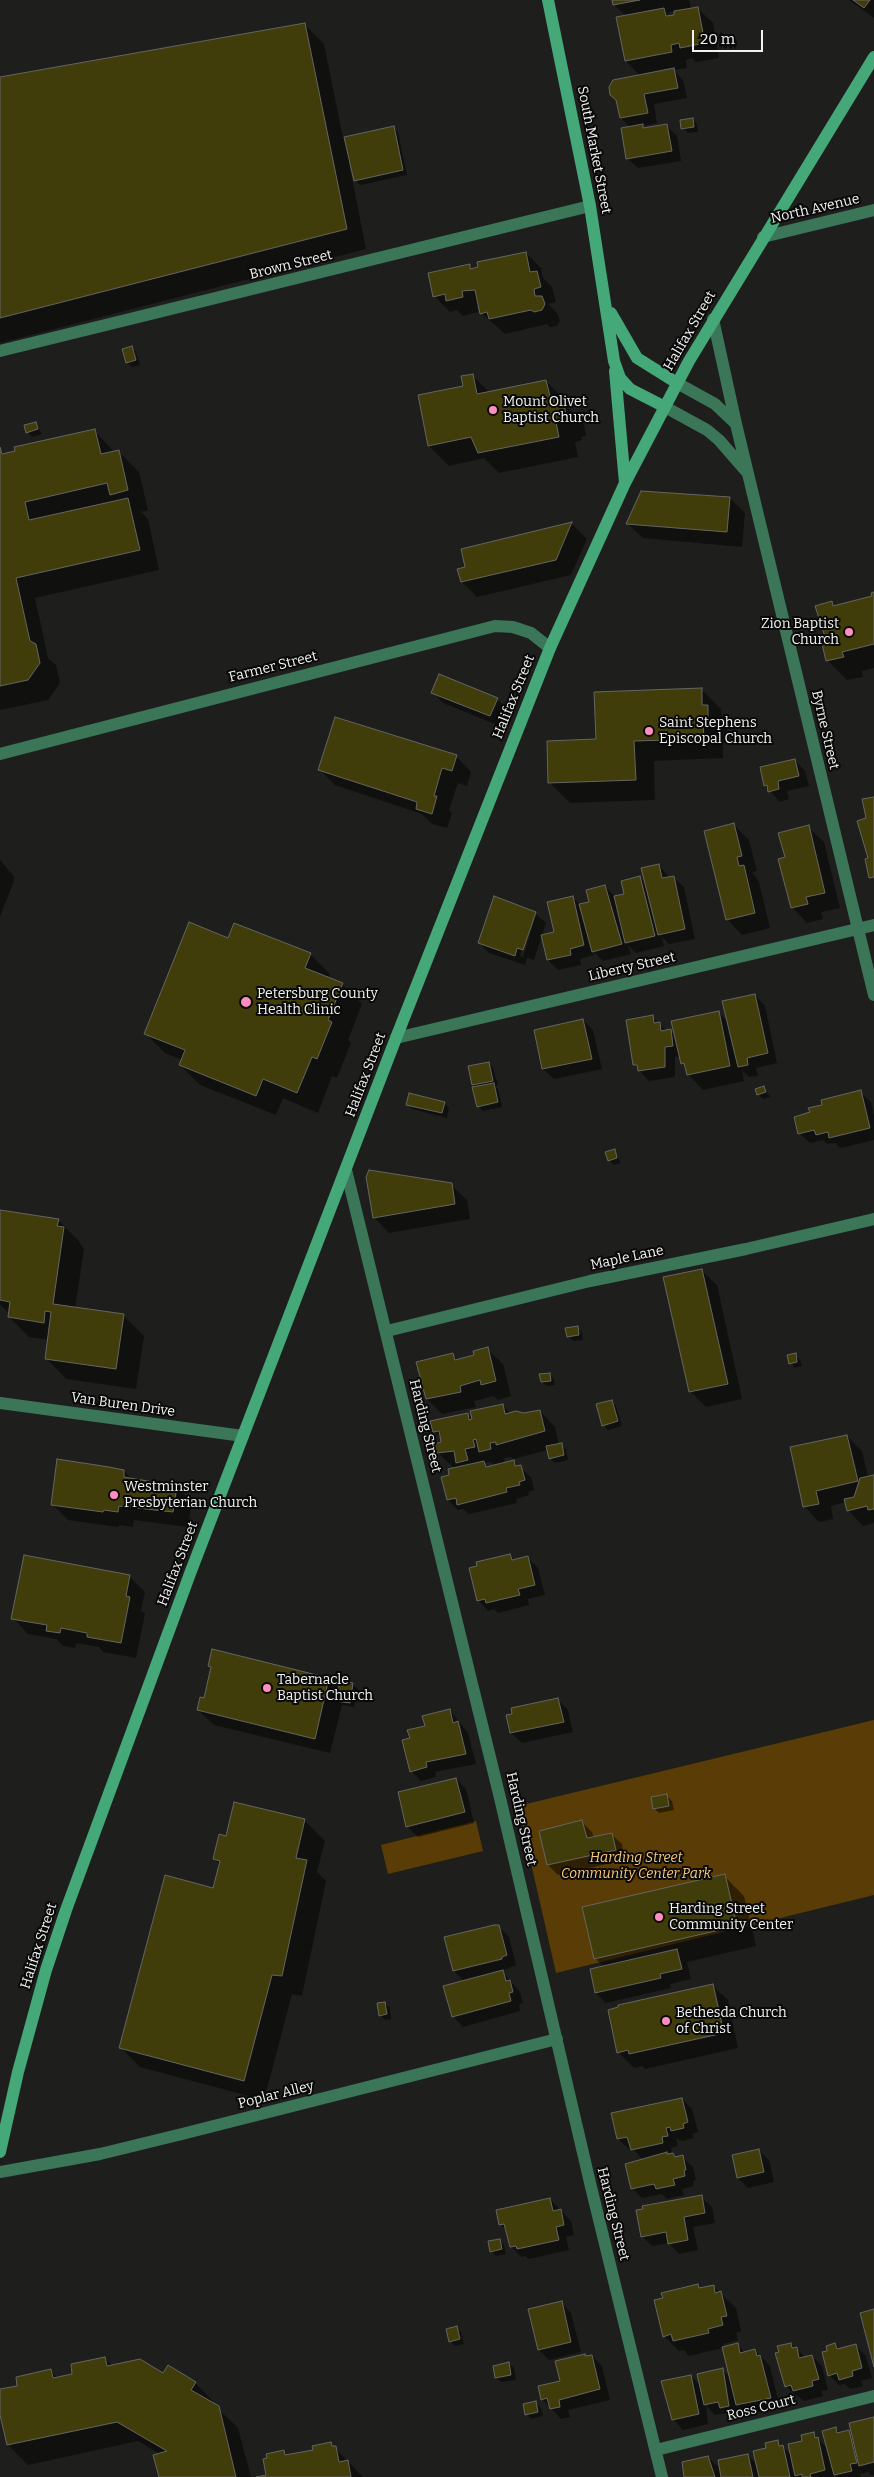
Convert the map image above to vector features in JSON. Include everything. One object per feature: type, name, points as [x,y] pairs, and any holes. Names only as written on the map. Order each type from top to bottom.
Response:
[{"type":"main road","name":"South Market Street","points":[[548,0],[590,206],[614,361],[620,378],[630,390],[664,407]]},
{"type":"main road","name":"Halifax Street","points":[[0,2152],[18,2072],[66,1910],[243,1436],[396,1038],[550,648],[625,483],[677,383],[713,319],[874,58]]},
{"type":"main road","name":"South Market Street","points":[[607,306],[637,358],[677,383]]},
{"type":"main road","points":[[614,361],[625,483]]},
{"type":"street","name":"Brown Street","points":[[0,351],[590,206]]},
{"type":"street","name":"North Avenue","points":[[763,237],[874,210]]},
{"type":"street","name":"Byrne Street","points":[[713,319],[736,424],[874,995]]},
{"type":"street","points":[[677,383],[715,404],[736,424]]},
{"type":"street","name":"Byrne Street","points":[[664,407],[696,423],[713,435],[748,472]]},
{"type":"street","name":"Farmer Street","points":[[0,754],[495,626],[513,627],[531,633],[550,648]]},
{"type":"street","name":"Liberty Street","points":[[396,1038],[874,925]]},
{"type":"street","name":"Harding Street","points":[[346,1170],[387,1331],[662,2477]]},
{"type":"street","name":"Maple Lane","points":[[387,1331],[590,1281],[746,1249],[874,1219]]},
{"type":"street","name":"Van Buren Drive","points":[[0,1403],[243,1436]]},
{"type":"street","name":"Poplar Alley","points":[[0,2172],[100,2154],[557,2039]]},
{"type":"street","name":"Ross Court","points":[[656,2450],[874,2396]]},
{"type":"green space","name":"Harding Street Community Center Park","points":[[874,1720],[874,1895],[556,1973],[518,1806]]},
{"type":"green space","points":[[476,1821],[483,1851],[388,1874],[381,1845]]},
{"type":"building","points":[[612,0],[640,0],[613,5]]},
{"type":"building","points":[[853,0],[870,0],[864,8]]},
{"type":"building","points":[[698,7],[705,43],[680,48],[679,43],[671,45],[672,52],[625,61],[616,17],[664,8],[666,16],[674,15],[674,11]]},
{"type":"building","points":[[305,23],[347,229],[0,318],[0,77]]},
{"type":"building","points":[[674,68],[678,88],[644,94],[648,113],[620,118],[616,100],[610,95],[609,87],[613,80]]},
{"type":"building","points":[[693,118],[694,127],[681,129],[680,120]]},
{"type":"building","points":[[643,124],[643,128],[667,124],[672,151],[626,159],[621,128]]},
{"type":"building","points":[[394,126],[403,170],[354,181],[344,137]]},
{"type":"building","points":[[526,252],[530,272],[537,271],[541,287],[534,289],[535,296],[542,296],[545,304],[542,310],[534,312],[531,310],[489,319],[487,312],[480,314],[475,290],[462,291],[463,297],[446,301],[445,294],[433,297],[428,273],[470,264],[470,269],[478,267],[477,262]]},
{"type":"building","points":[[132,346],[136,360],[126,363],[122,349]]},
{"type":"building","name":"Mount Olivet Baptist Church","points":[[473,374],[477,394],[546,380],[551,400],[558,398],[559,404],[564,403],[566,416],[562,417],[563,421],[556,422],[559,437],[478,453],[471,437],[428,446],[418,395],[463,386],[461,376]]},
{"type":"building","points":[[36,422],[38,429],[26,433],[24,425]]},
{"type":"building","points":[[95,429],[101,454],[119,450],[128,490],[110,495],[107,483],[25,502],[29,520],[128,498],[140,550],[16,578],[30,641],[36,644],[40,663],[28,680],[0,686],[0,447],[2,454],[15,451],[14,447]]},
{"type":"building","points":[[641,491],[730,497],[727,532],[626,524]]},
{"type":"building","points":[[572,522],[556,560],[461,582],[457,569],[465,567],[461,549]]},
{"type":"building","name":"Zion Baptist Church","points":[[874,592],[874,644],[842,652],[844,657],[826,661],[822,644],[827,643],[815,606],[832,601],[833,606],[872,596],[871,593]]},
{"type":"building","points":[[439,674],[498,698],[490,716],[431,693]]},
{"type":"building","name":"Saint Stephens Episcopal Church","points":[[702,688],[702,705],[708,705],[708,722],[703,722],[704,739],[634,741],[636,780],[548,783],[547,741],[596,739],[594,692]]},
{"type":"building","points":[[335,717],[457,755],[452,771],[442,768],[434,796],[437,796],[432,814],[416,809],[417,802],[318,770]]},
{"type":"building","points":[[795,759],[799,776],[778,781],[779,789],[768,792],[767,785],[764,786],[760,767]]},
{"type":"building","points":[[874,797],[874,877],[869,878],[865,859],[868,858],[857,821],[866,818],[862,799]]},
{"type":"building","points":[[734,823],[742,856],[737,857],[739,866],[744,865],[755,913],[726,920],[704,831]]},
{"type":"building","points":[[809,825],[825,893],[806,897],[808,904],[791,908],[778,859],[785,857],[778,833]]},
{"type":"building","points":[[659,864],[662,878],[674,876],[685,929],[658,935],[641,868]]},
{"type":"building","points":[[640,876],[655,936],[625,943],[614,896],[624,894],[621,881]]},
{"type":"building","points":[[605,885],[622,944],[592,952],[579,904],[589,902],[586,890]]},
{"type":"building","points":[[494,896],[536,912],[523,950],[517,948],[515,956],[478,943]]},
{"type":"building","points":[[573,896],[584,945],[570,949],[571,955],[547,960],[541,935],[554,932],[547,902]]},
{"type":"building","name":"Petersburg County Health Clinic","points":[[189,922],[228,938],[234,923],[311,953],[305,968],[343,983],[328,1020],[332,1022],[317,1059],[312,1057],[297,1093],[263,1079],[256,1096],[179,1065],[185,1050],[144,1034]]},
{"type":"building","points":[[755,994],[768,1053],[747,1058],[748,1065],[738,1067],[722,1001]]},
{"type":"building","points":[[719,1011],[730,1066],[687,1075],[684,1063],[681,1064],[671,1021]]},
{"type":"building","points":[[653,1015],[654,1023],[660,1022],[661,1031],[671,1029],[673,1046],[665,1047],[665,1067],[638,1071],[637,1065],[633,1065],[626,1020]]},
{"type":"building","points":[[583,1019],[592,1059],[542,1069],[534,1030]]},
{"type":"building","points":[[489,1062],[493,1081],[472,1085],[468,1066]]},
{"type":"building","points":[[494,1083],[498,1102],[477,1107],[472,1087]]},
{"type":"building","points":[[764,1086],[766,1092],[757,1095],[755,1089]]},
{"type":"building","points":[[861,1090],[870,1128],[829,1138],[828,1132],[816,1135],[814,1130],[798,1134],[794,1117],[810,1112],[808,1108],[822,1105],[821,1100]]},
{"type":"building","points":[[409,1093],[445,1102],[442,1113],[406,1105]]},
{"type":"building","points":[[615,1149],[617,1158],[608,1161],[605,1152]]},
{"type":"building","points":[[369,1170],[452,1183],[455,1204],[373,1218],[366,1177]]},
{"type":"building","points":[[0,1210],[59,1219],[57,1226],[64,1227],[53,1304],[124,1314],[116,1369],[45,1359],[51,1312],[45,1311],[44,1323],[8,1317],[10,1302],[0,1300]]},
{"type":"building","points":[[702,1269],[728,1384],[689,1392],[663,1277]]},
{"type":"building","points":[[578,1326],[579,1335],[567,1337],[565,1328]]},
{"type":"building","points":[[488,1347],[496,1381],[481,1385],[480,1380],[460,1386],[461,1392],[426,1399],[416,1362],[453,1353],[455,1360],[474,1355],[473,1351]]},
{"type":"building","points":[[796,1353],[797,1362],[789,1364],[787,1355]]},
{"type":"building","points":[[550,1373],[551,1381],[541,1382],[539,1374]]},
{"type":"building","points":[[612,1400],[618,1421],[602,1426],[596,1404]]},
{"type":"building","points":[[503,1404],[505,1414],[516,1411],[524,1413],[540,1410],[545,1431],[496,1445],[496,1442],[490,1443],[491,1449],[479,1452],[476,1439],[473,1440],[475,1447],[465,1449],[468,1460],[456,1463],[454,1451],[437,1453],[435,1444],[441,1442],[439,1431],[433,1432],[430,1421],[468,1413],[469,1420],[472,1419],[470,1411]]},
{"type":"building","points":[[847,1435],[858,1481],[816,1491],[819,1504],[803,1507],[790,1447]]},
{"type":"building","points":[[562,1443],[564,1455],[549,1459],[546,1446]]},
{"type":"building","name":"Westminster Presbyterian Church","points":[[57,1459],[124,1470],[124,1477],[177,1486],[173,1512],[119,1506],[118,1512],[104,1510],[103,1512],[51,1505]]},
{"type":"building","points":[[514,1460],[515,1466],[521,1465],[525,1480],[519,1482],[520,1485],[506,1488],[507,1492],[457,1505],[456,1498],[447,1500],[441,1477],[449,1475],[448,1469],[484,1461],[486,1467]]},
{"type":"building","points":[[874,1475],[874,1509],[868,1510],[867,1506],[847,1511],[844,1499],[854,1497],[860,1478]]},
{"type":"building","points":[[510,1554],[512,1560],[528,1556],[535,1585],[518,1589],[520,1595],[486,1603],[485,1599],[477,1601],[469,1568],[477,1566],[476,1562]]},
{"type":"building","points":[[24,1555],[130,1575],[126,1596],[130,1597],[121,1643],[87,1637],[87,1633],[61,1628],[60,1633],[46,1631],[47,1625],[11,1619]]},
{"type":"building","name":"Tabernacle Baptist Church","points":[[212,1649],[329,1678],[315,1739],[197,1710],[200,1697],[204,1698],[211,1667],[208,1666]]},
{"type":"building","points":[[340,1681],[353,1683],[350,1703],[336,1701]]},
{"type":"building","points":[[558,1698],[564,1722],[510,1733],[506,1715],[512,1714],[511,1708]]},
{"type":"building","points":[[450,1709],[453,1723],[458,1721],[466,1754],[426,1762],[427,1767],[410,1772],[402,1740],[410,1738],[407,1730],[425,1726],[422,1716]]},
{"type":"building","points":[[456,1778],[465,1812],[406,1827],[398,1792]]},
{"type":"building","points":[[667,1794],[669,1806],[653,1809],[651,1797]]},
{"type":"building","points":[[234,1802],[305,1819],[296,1858],[307,1860],[282,1976],[272,1975],[244,2081],[119,2048],[165,1875],[213,1888],[220,1861],[213,1859],[219,1834],[226,1836]]},
{"type":"building","points":[[582,1820],[587,1838],[612,1833],[616,1850],[547,1865],[539,1831]]},
{"type":"building","name":"Harding Street Community Center","points":[[725,1874],[737,1926],[594,1959],[582,1907]]},
{"type":"building","points":[[499,1925],[507,1955],[502,1957],[502,1959],[453,1971],[444,1937]]},
{"type":"building","points":[[677,1949],[682,1969],[660,1974],[661,1978],[595,1993],[590,1969]]},
{"type":"building","points":[[503,1970],[506,1981],[510,1980],[513,1992],[509,1993],[511,2001],[452,2017],[443,1986]]},
{"type":"building","name":"Bethesda Church of Christ","points":[[713,1984],[724,2033],[629,2054],[628,2050],[617,2053],[608,2010],[618,2007],[618,2005]]},
{"type":"building","points":[[385,2002],[387,2014],[379,2016],[377,2003]]},
{"type":"building","points":[[682,2098],[688,2122],[683,2124],[684,2128],[671,2131],[670,2127],[666,2128],[668,2136],[662,2137],[663,2143],[631,2150],[627,2137],[617,2139],[611,2113]]},
{"type":"building","points":[[759,2149],[764,2172],[737,2178],[732,2155]]},
{"type":"building","points":[[667,2152],[667,2154],[673,2153],[675,2157],[683,2155],[686,2170],[684,2170],[685,2176],[673,2179],[675,2185],[656,2189],[654,2184],[631,2189],[625,2164]]},
{"type":"building","points":[[702,2195],[705,2213],[684,2217],[688,2240],[668,2244],[666,2232],[641,2237],[636,2210],[643,2209],[642,2206]]},
{"type":"building","points":[[550,2198],[553,2211],[561,2209],[564,2225],[556,2227],[559,2240],[517,2249],[516,2246],[510,2247],[504,2224],[499,2225],[496,2210]]},
{"type":"building","points":[[500,2239],[502,2249],[490,2252],[488,2241]]},
{"type":"building","points":[[698,2284],[699,2288],[714,2285],[715,2293],[721,2291],[727,2316],[721,2317],[723,2325],[708,2329],[709,2333],[673,2341],[671,2334],[663,2337],[654,2300],[663,2298],[661,2293]]},
{"type":"building","points":[[562,2301],[571,2342],[538,2350],[528,2309]]},
{"type":"building","points":[[874,2309],[874,2367],[860,2313]]},
{"type":"building","points":[[457,2326],[460,2339],[449,2342],[446,2329]]},
{"type":"building","points":[[738,2343],[740,2353],[755,2349],[757,2356],[760,2355],[771,2398],[736,2405],[722,2347]]},
{"type":"building","points":[[791,2343],[792,2348],[797,2347],[799,2358],[812,2355],[819,2379],[812,2381],[813,2386],[793,2391],[791,2385],[785,2387],[775,2353],[779,2352],[777,2346]]},
{"type":"building","points":[[835,2343],[837,2349],[856,2344],[862,2368],[852,2371],[853,2376],[839,2380],[837,2373],[828,2376],[822,2352],[827,2351],[826,2346]]},
{"type":"building","points":[[585,2354],[585,2356],[592,2355],[600,2389],[559,2400],[560,2407],[550,2409],[547,2398],[541,2400],[538,2386],[560,2381],[555,2361]]},
{"type":"building","points":[[105,2357],[107,2366],[140,2359],[163,2373],[168,2365],[196,2382],[191,2390],[219,2406],[236,2477],[159,2477],[153,2455],[167,2451],[117,2422],[7,2445],[0,2415],[0,2389],[17,2386],[16,2377],[51,2369],[53,2378],[72,2374],[71,2364]]},
{"type":"building","points":[[509,2362],[511,2375],[495,2378],[493,2366]]},
{"type":"building","points":[[723,2368],[729,2406],[720,2408],[718,2402],[704,2405],[697,2374]]},
{"type":"building","points":[[691,2375],[699,2414],[672,2420],[661,2381]]},
{"type":"building","points":[[536,2401],[538,2412],[525,2415],[523,2404]]},
{"type":"building","points":[[874,2417],[874,2462],[859,2466],[849,2423]]},
{"type":"building","points":[[836,2427],[837,2433],[849,2430],[857,2463],[850,2464],[852,2471],[834,2475],[822,2431]]},
{"type":"building","points":[[814,2432],[815,2438],[818,2437],[825,2470],[810,2474],[811,2477],[802,2477],[802,2474],[795,2476],[788,2444],[802,2441],[801,2435]]},
{"type":"building","points":[[778,2440],[779,2446],[783,2445],[790,2477],[759,2477],[753,2451],[766,2448],[765,2443]]},
{"type":"building","points":[[331,2442],[332,2446],[336,2446],[339,2462],[348,2460],[351,2477],[256,2477],[266,2475],[263,2459],[267,2458],[266,2454],[284,2450],[285,2455],[313,2450],[312,2446]]},
{"type":"building","points":[[748,2454],[753,2477],[721,2477],[718,2460]]},
{"type":"building","points":[[708,2456],[715,2477],[684,2477],[682,2462]]},
{"type":"place","name":"Mount Olivet Baptist Church","points":[[493,410]]},
{"type":"place","name":"Zion Baptist Church","points":[[849,632]]},
{"type":"place","name":"Saint Stephens Episcopal Church","points":[[649,731]]},
{"type":"place","name":"Petersburg County Health Clinic","points":[[246,1002]]},
{"type":"place","name":"Westminster Presbyterian Church","points":[[114,1495]]},
{"type":"place","name":"Tabernacle Baptist Church","points":[[267,1688]]},
{"type":"place","name":"Harding Street Community Center","points":[[659,1917]]},
{"type":"place","name":"Bethesda Church of Christ","points":[[666,2021]]}]
